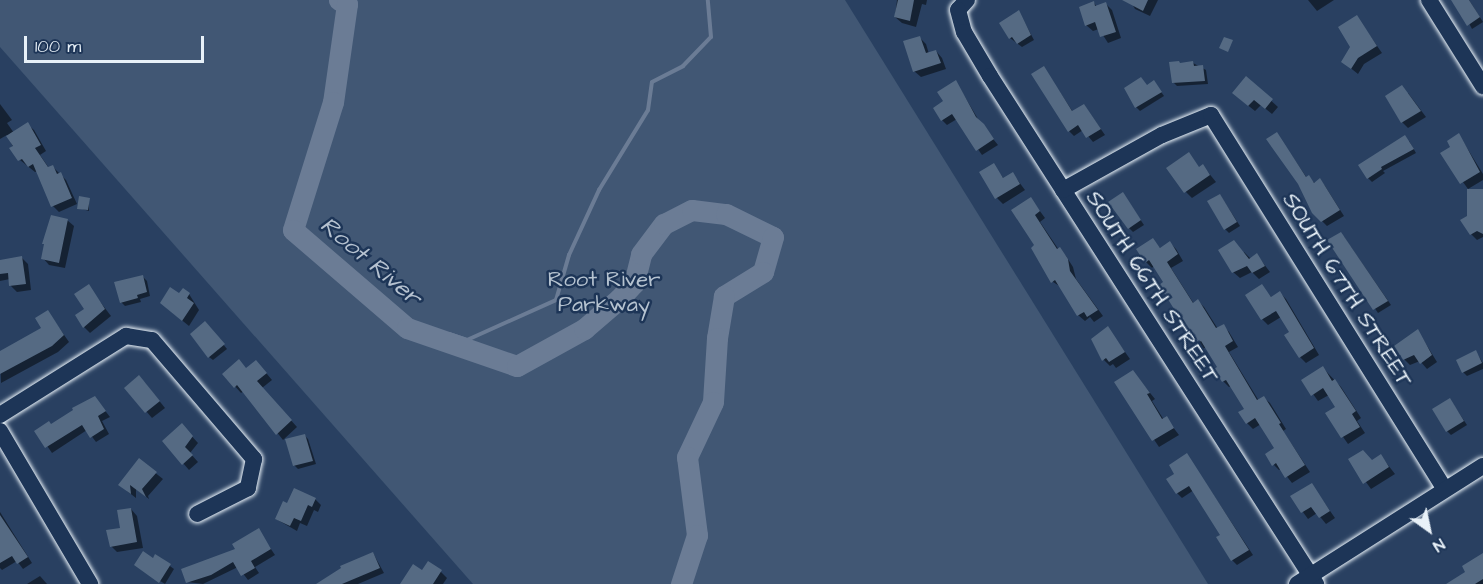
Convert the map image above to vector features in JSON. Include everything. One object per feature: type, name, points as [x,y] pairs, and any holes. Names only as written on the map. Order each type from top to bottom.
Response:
[{"type":"street","points":[[1429,0],[1483,86]]},
{"type":"street","name":"SOUTH 66TH STREET","points":[[963,5],[970,41],[1307,581]]},
{"type":"street","name":"SOUTH 67TH STREET","points":[[1063,190],[1162,135],[1211,115],[1445,489]]},
{"type":"street","points":[[0,415],[126,336],[152,340],[254,459],[248,488],[197,514]]},
{"type":"street","points":[[0,431],[90,584]]},
{"type":"street","points":[[1307,581],[1483,466]]},
{"type":"green space","name":"Root River Parkway","points":[[0,0],[845,0],[1208,584],[473,584],[0,47]]},
{"type":"building","points":[[898,0],[914,0],[910,21],[894,17]]},
{"type":"building","points":[[1122,0],[1148,0],[1143,11]]},
{"type":"building","points":[[1451,0],[1469,0],[1480,17],[1467,26]]},
{"type":"building","points":[[1094,1],[1095,6],[1106,2],[1116,32],[1100,37],[1095,22],[1085,26],[1079,7]]},
{"type":"building","points":[[1019,10],[1031,35],[1017,44],[1012,37],[1009,39],[999,23]]},
{"type":"building","points":[[1357,15],[1377,46],[1358,58],[1351,69],[1341,62],[1350,47],[1338,27]]},
{"type":"building","points":[[920,36],[926,53],[936,50],[941,63],[913,72],[903,41]]},
{"type":"building","points":[[1224,37],[1233,40],[1228,52],[1219,48]]},
{"type":"building","points":[[1179,61],[1180,63],[1193,61],[1194,66],[1203,65],[1205,81],[1172,83],[1169,62]]},
{"type":"building","points":[[1044,66],[1072,111],[1084,104],[1101,129],[1086,138],[1078,125],[1068,132],[1031,74]]},
{"type":"building","points":[[1246,76],[1273,99],[1265,109],[1254,100],[1248,106],[1232,93]]},
{"type":"building","points":[[1141,77],[1147,85],[1154,80],[1162,92],[1135,108],[1124,88]]},
{"type":"building","points":[[956,80],[976,117],[994,139],[976,151],[952,114],[941,121],[933,108],[943,101],[937,92]]},
{"type":"building","points":[[1402,85],[1421,111],[1401,123],[1385,96]]},
{"type":"building","points":[[28,122],[41,145],[35,148],[48,167],[53,165],[57,174],[61,172],[72,198],[51,207],[33,164],[28,167],[22,159],[18,161],[9,148],[13,146],[6,136]]},
{"type":"building","points":[[1277,132],[1306,177],[1309,175],[1314,183],[1320,178],[1340,210],[1321,222],[1312,213],[1298,184],[1266,139]]},
{"type":"building","points":[[1459,133],[1480,172],[1460,184],[1440,153],[1450,147],[1447,141]]},
{"type":"building","points":[[1405,135],[1414,149],[1381,167],[1382,169],[1367,179],[1358,165]]},
{"type":"building","points":[[1189,152],[1199,167],[1203,164],[1210,175],[1184,193],[1166,168]]},
{"type":"building","points":[[994,163],[1003,178],[1013,172],[1020,184],[995,199],[979,172]]},
{"type":"building","points":[[1467,189],[1483,189],[1483,234],[1477,231],[1470,235],[1460,220],[1467,216]]},
{"type":"building","points":[[1123,192],[1141,220],[1128,229],[1108,202]]},
{"type":"building","points":[[1220,194],[1237,222],[1224,230],[1207,201]]},
{"type":"building","points":[[79,196],[90,198],[88,210],[77,209]]},
{"type":"building","points":[[1031,197],[1040,211],[1035,215],[1057,249],[1060,247],[1068,259],[1070,271],[1098,310],[1087,317],[1084,312],[1077,316],[1055,280],[1051,283],[1031,248],[1034,245],[1011,210]]},
{"type":"building","points":[[51,215],[68,219],[59,263],[41,259],[44,244],[42,244]]},
{"type":"building","points":[[1341,232],[1388,301],[1373,310],[1327,240]]},
{"type":"building","points":[[1153,238],[1160,248],[1170,241],[1178,254],[1167,262],[1193,303],[1198,299],[1216,328],[1224,324],[1233,341],[1225,346],[1257,400],[1264,396],[1305,465],[1285,478],[1276,463],[1272,466],[1265,454],[1274,448],[1255,418],[1246,424],[1238,412],[1244,409],[1226,380],[1222,382],[1214,369],[1217,367],[1201,341],[1196,344],[1159,285],[1163,282],[1149,260],[1145,263],[1136,249]]},
{"type":"building","points":[[1234,240],[1249,259],[1257,253],[1265,266],[1252,273],[1247,266],[1232,273],[1218,250]]},
{"type":"building","points":[[22,256],[26,284],[9,286],[8,273],[0,274],[0,260]]},
{"type":"building","points":[[143,275],[147,292],[137,295],[138,298],[120,303],[114,282]]},
{"type":"building","points":[[89,284],[105,309],[83,328],[75,315],[84,309],[74,294]]},
{"type":"building","points":[[1262,284],[1271,297],[1280,291],[1314,348],[1299,358],[1284,335],[1289,332],[1276,311],[1261,320],[1245,295]]},
{"type":"building","points":[[170,287],[179,293],[183,288],[190,293],[187,298],[194,303],[182,321],[160,303]]},
{"type":"building","points":[[48,310],[64,335],[52,346],[0,374],[0,351],[41,328],[35,318]]},
{"type":"building","points":[[205,321],[225,344],[208,358],[190,334]]},
{"type":"building","points":[[1108,326],[1125,352],[1109,362],[1106,358],[1102,361],[1091,339]]},
{"type":"building","points":[[1418,329],[1432,355],[1420,364],[1414,355],[1403,360],[1394,346]]},
{"type":"building","points":[[1476,350],[1482,363],[1462,373],[1456,360]]},
{"type":"building","points":[[239,359],[246,368],[256,360],[267,373],[257,381],[292,420],[276,435],[237,385],[234,388],[222,374]]},
{"type":"building","points":[[1323,366],[1332,381],[1335,379],[1356,411],[1352,414],[1360,427],[1341,438],[1325,413],[1335,407],[1323,388],[1311,396],[1301,380]]},
{"type":"building","points":[[1133,370],[1150,393],[1147,394],[1162,419],[1167,416],[1174,428],[1152,441],[1114,382]]},
{"type":"building","points":[[139,375],[160,401],[145,413],[124,388]]},
{"type":"building","points":[[95,396],[106,411],[98,416],[104,429],[90,438],[82,425],[45,448],[34,431],[49,421],[51,424],[73,410],[72,408]]},
{"type":"building","points":[[1450,398],[1464,421],[1446,432],[1432,409]]},
{"type":"building","points":[[182,423],[193,436],[185,447],[193,455],[182,465],[162,441]]},
{"type":"building","points":[[305,434],[313,461],[293,466],[285,439]]},
{"type":"building","points":[[1363,450],[1372,460],[1381,454],[1389,467],[1363,484],[1348,459]]},
{"type":"building","points":[[1187,453],[1249,550],[1231,561],[1216,537],[1220,535],[1189,486],[1176,494],[1166,479],[1174,474],[1169,465]]},
{"type":"building","points":[[139,458],[157,472],[142,489],[146,497],[130,485],[131,494],[118,485]]},
{"type":"building","points":[[1312,483],[1330,511],[1319,518],[1311,507],[1301,513],[1290,496]]},
{"type":"building","points":[[294,488],[316,498],[312,507],[308,505],[301,521],[294,518],[290,526],[275,519],[283,501],[287,503]]},
{"type":"building","points":[[131,508],[137,542],[110,547],[106,530],[120,528],[117,510]]},
{"type":"building","points":[[0,515],[28,557],[17,564],[12,556],[0,563]]},
{"type":"building","points":[[259,528],[271,549],[251,561],[255,568],[241,576],[233,562],[211,575],[186,583],[181,569],[235,549],[232,544]]},
{"type":"building","points":[[143,551],[153,558],[155,554],[171,564],[159,583],[134,565]]},
{"type":"building","points":[[373,552],[380,568],[342,584],[316,584],[341,568],[340,566]]},
{"type":"building","points":[[1483,553],[1483,579],[1475,584],[1446,584],[1465,572],[1462,566]]},
{"type":"building","points":[[428,561],[442,570],[433,584],[400,584],[413,564],[422,570]]},
{"type":"waterway","name":"Root River","points":[[339,0],[347,4],[333,102],[293,230],[407,328],[517,366],[584,329],[619,299],[634,283],[641,254],[664,224],[692,210],[726,214],[773,237],[763,272],[724,296],[717,338],[713,402],[687,457],[697,535],[681,584]]},
{"type":"waterway","points":[[428,335],[449,334],[467,340],[556,300],[569,255],[599,190],[648,110],[652,82],[683,66],[711,37],[708,0]]}]
